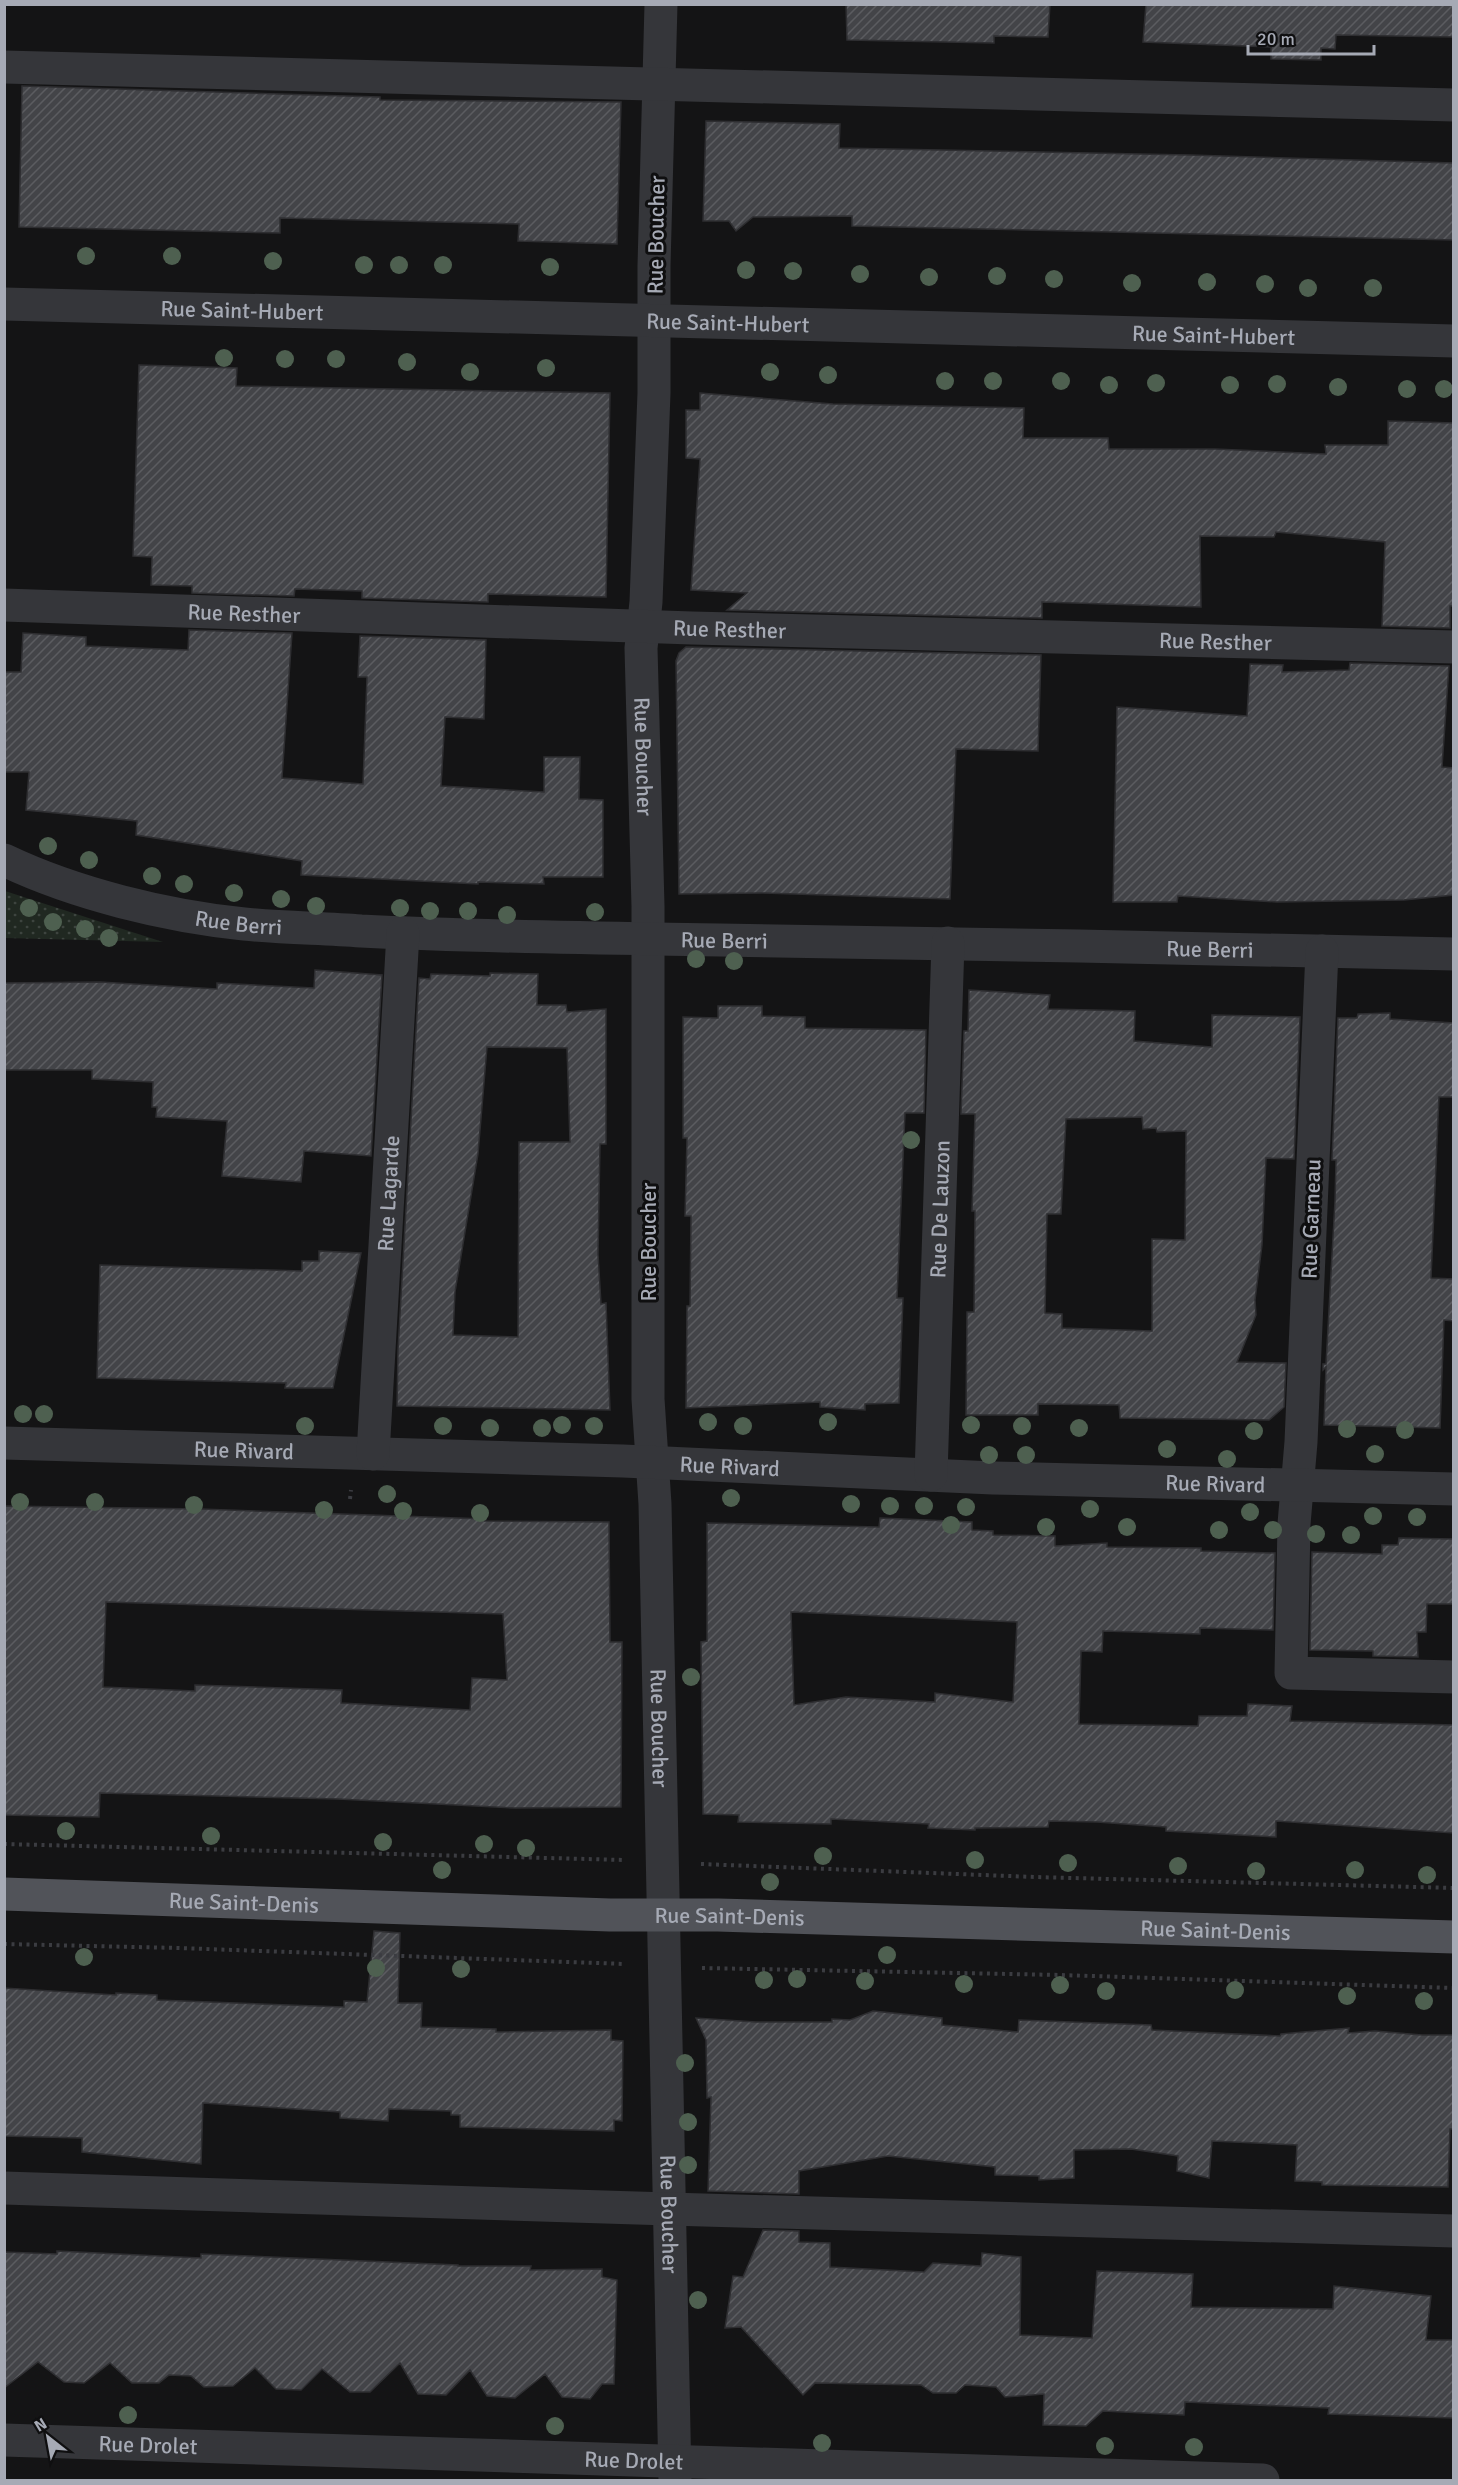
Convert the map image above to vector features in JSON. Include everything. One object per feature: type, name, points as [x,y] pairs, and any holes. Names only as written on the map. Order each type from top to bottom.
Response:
[{"type":"main road","name":"Rue Saint-Denis","points":[[4,1894],[663,1916],[718,1915],[1454,1937]]},
{"type":"street","name":"Rue Boucher","points":[[661,4],[654,393],[646,602],[641,648],[648,939],[648,1399],[656,1516],[675,2470]]},
{"type":"street","points":[[4,67],[1454,105]]},
{"type":"street","name":"Rue Saint-Hubert","points":[[4,304],[1454,341]]},
{"type":"street","name":"Rue Resther","points":[[4,605],[1454,647]]},
{"type":"street","name":"Rue Berri","points":[[4,860],[36,875],[101,896],[185,916],[243,924],[403,933],[1454,954]]},
{"type":"street","name":"Rue Lagarde","points":[[373,1454],[403,933]]},
{"type":"street","name":"Rue De Lauzon","points":[[931,1475],[948,943]]},
{"type":"street","name":"Rue Garneau","points":[[1322,951],[1302,1430],[1294,1524],[1291,1673],[1454,1677]]},
{"type":"street","name":"Rue Rivard","points":[[4,1443],[653,1463],[931,1475],[1454,1489]]},
{"type":"street","points":[[4,2188],[669,2210],[1454,2231]]},
{"type":"street","name":"Rue Drolet","points":[[4,2440],[675,2470],[1263,2481]]},
{"type":"path","points":[[4,1844],[632,1861]]},
{"type":"path","points":[[692,1864],[1034,1877],[1454,1888]]},
{"type":"path","points":[[4,1944],[635,1965]]},
{"type":"path","points":[[696,1968],[1061,1975],[1454,1989]]},
{"type":"shaded area","points":[[5,891],[163,942],[5,938]]},
{"type":"building","points":[[846,4],[1050,4],[1048,37],[994,36],[994,43],[847,40]]},
{"type":"building","points":[[1146,4],[1454,4],[1454,37],[1336,35],[1335,49],[1321,48],[1321,60],[1271,59],[1271,47],[1143,42]]},
{"type":"building","points":[[22,86],[380,97],[380,100],[621,102],[617,244],[518,241],[519,224],[280,218],[280,233],[19,227]]},
{"type":"building","points":[[706,121],[840,124],[839,148],[1454,163],[1454,240],[852,226],[852,216],[753,217],[736,231],[729,221],[703,221]]},
{"type":"building","points":[[139,365],[237,368],[236,386],[610,393],[606,597],[488,594],[488,602],[362,598],[362,591],[295,589],[294,596],[192,593],[192,586],[151,585],[152,557],[133,556]]},
{"type":"building","points":[[700,393],[833,404],[1024,408],[1023,438],[1108,438],[1109,449],[1215,449],[1326,454],[1325,445],[1388,445],[1388,421],[1454,423],[1454,606],[1450,606],[1450,628],[1382,626],[1385,542],[1276,532],[1274,537],[1200,536],[1201,607],[1042,602],[1042,618],[727,610],[747,593],[691,590],[700,459],[686,458],[686,410],[700,410]]},
{"type":"building","points":[[189,630],[292,633],[282,778],[363,784],[367,677],[358,677],[360,636],[486,640],[484,719],[445,717],[441,786],[544,792],[544,757],[580,757],[579,799],[603,800],[603,877],[543,877],[544,884],[478,882],[478,884],[301,875],[302,861],[136,835],[137,821],[26,810],[29,772],[4,772],[4,672],[21,672],[23,633],[86,637],[86,646],[188,650]]},
{"type":"building","points":[[686,647],[1041,655],[1038,751],[956,749],[950,899],[763,893],[679,894],[676,661],[679,653]]},
{"type":"building","points":[[1350,663],[1449,666],[1442,767],[1454,768],[1454,895],[1404,900],[1277,902],[1178,896],[1177,902],[1113,902],[1117,707],[1247,716],[1250,664],[1283,665],[1282,672],[1349,670]]},
{"type":"building","points":[[315,970],[382,975],[371,1156],[304,1151],[301,1182],[222,1176],[227,1121],[156,1117],[157,1107],[152,1107],[153,1082],[92,1079],[92,1070],[4,1070],[4,983],[100,982],[217,989],[217,983],[314,988]]},
{"type":"building","points":[[490,973],[538,974],[537,1005],[566,1005],[567,1012],[606,1009],[606,1144],[600,1144],[598,1254],[601,1304],[606,1303],[610,1410],[397,1406],[398,1350],[419,978],[430,979],[431,974],[490,976]],"holes":[[[487,1047],[567,1048],[570,1142],[519,1142],[518,1337],[453,1335],[455,1292],[478,1154]]]},
{"type":"building","points":[[969,990],[1050,995],[1048,1009],[1135,1011],[1134,1041],[1212,1047],[1212,1015],[1300,1017],[1294,1159],[1266,1158],[1262,1245],[1255,1300],[1256,1315],[1237,1362],[1286,1363],[1284,1407],[1269,1420],[1120,1418],[1119,1405],[1038,1404],[1038,1415],[966,1415],[967,1312],[974,1312],[975,1211],[972,1211],[975,1114],[961,1114],[964,1031],[968,1031]],"holes":[[[1142,1117],[1143,1129],[1156,1128],[1157,1132],[1186,1131],[1185,1240],[1152,1239],[1152,1331],[1062,1328],[1062,1314],[1045,1313],[1047,1214],[1061,1214],[1066,1119]]]},
{"type":"building","points":[[718,1006],[762,1006],[762,1016],[805,1017],[805,1028],[926,1030],[924,1113],[905,1113],[897,1298],[903,1298],[899,1403],[865,1404],[865,1410],[820,1407],[820,1402],[686,1408],[691,1216],[685,1216],[687,1138],[683,1138],[683,1017],[718,1018]]},
{"type":"building","points":[[1390,1013],[1390,1019],[1454,1023],[1454,1097],[1439,1097],[1431,1278],[1454,1279],[1454,1321],[1444,1320],[1440,1428],[1324,1425],[1326,1367],[1323,1370],[1323,1364],[1326,1364],[1335,1201],[1336,1160],[1332,1160],[1338,1018],[1357,1018],[1358,1014]]},
{"type":"building","points":[[319,1251],[361,1253],[333,1388],[285,1388],[286,1383],[97,1378],[100,1265],[302,1271],[302,1261],[319,1261]]},
{"type":"building","points":[[4,1506],[200,1509],[486,1519],[485,1521],[609,1522],[610,1642],[622,1642],[621,1807],[515,1808],[338,1799],[100,1793],[99,1817],[4,1815]],"holes":[[[106,1602],[503,1614],[507,1680],[472,1678],[470,1710],[341,1703],[342,1690],[195,1685],[195,1691],[103,1687]]]},
{"type":"building","points":[[880,1518],[972,1522],[972,1530],[993,1531],[993,1535],[1055,1536],[1055,1546],[1107,1543],[1107,1547],[1201,1548],[1201,1551],[1275,1553],[1273,1630],[1200,1628],[1200,1634],[1103,1631],[1102,1652],[1081,1651],[1079,1724],[1198,1726],[1199,1716],[1247,1716],[1248,1704],[1292,1706],[1290,1721],[1454,1725],[1454,1833],[1276,1821],[1276,1837],[1166,1831],[1166,1827],[1097,1822],[1049,1821],[1048,1827],[975,1828],[975,1830],[928,1828],[929,1824],[831,1819],[831,1824],[738,1822],[739,1815],[703,1814],[701,1642],[707,1641],[707,1523],[879,1527]],"holes":[[[791,1612],[1017,1622],[1013,1702],[935,1693],[935,1702],[846,1697],[794,1705]]]},
{"type":"building","points":[[1399,1538],[1454,1539],[1454,1604],[1427,1604],[1426,1632],[1417,1632],[1418,1657],[1373,1656],[1373,1651],[1310,1650],[1312,1552],[1382,1554],[1382,1545],[1398,1545]]},
{"type":"building","points":[[374,1931],[400,1933],[398,2003],[422,2003],[421,2027],[496,2029],[496,2032],[611,2030],[611,2040],[623,2041],[622,2121],[614,2120],[614,2131],[460,2127],[460,2115],[451,2115],[451,2111],[389,2109],[388,2121],[340,2118],[340,2112],[203,2103],[201,2164],[82,2152],[82,2138],[4,2136],[4,1988],[116,1995],[116,1993],[157,1995],[157,2000],[344,2007],[344,2001],[367,2002]]},
{"type":"building","points":[[873,2011],[942,2018],[942,2025],[1018,2032],[1019,2020],[1151,2025],[1152,2030],[1280,2036],[1281,2034],[1349,2028],[1348,2033],[1375,2031],[1454,2035],[1454,2129],[1450,2129],[1448,2187],[1322,2185],[1322,2182],[1295,2181],[1297,2145],[1212,2141],[1209,2178],[1177,2171],[1178,2156],[1131,2149],[1074,2150],[1074,2178],[1039,2180],[1039,2176],[995,2175],[995,2167],[888,2156],[799,2171],[799,2194],[708,2191],[711,2097],[707,2098],[706,2040],[696,2018],[756,2022],[832,2022],[832,2019],[850,2020]]},
{"type":"building","points":[[763,2230],[799,2231],[799,2242],[830,2243],[830,2267],[924,2272],[933,2263],[981,2266],[982,2253],[1021,2257],[1020,2335],[1092,2338],[1097,2271],[1193,2274],[1191,2307],[1333,2309],[1334,2286],[1431,2296],[1426,2340],[1454,2340],[1454,2418],[1328,2414],[1329,2408],[1185,2402],[1184,2415],[1103,2411],[1086,2426],[1043,2425],[1044,2394],[1005,2397],[996,2387],[965,2385],[956,2393],[933,2393],[921,2385],[815,2383],[803,2395],[741,2327],[725,2328],[733,2276],[743,2277]]},
{"type":"building","points":[[57,2251],[201,2258],[201,2254],[458,2266],[531,2266],[530,2270],[602,2269],[602,2277],[617,2280],[614,2384],[602,2384],[590,2399],[562,2397],[545,2374],[515,2398],[487,2396],[470,2370],[446,2395],[418,2394],[400,2363],[370,2392],[350,2392],[322,2369],[301,2390],[276,2389],[255,2368],[233,2386],[204,2387],[191,2376],[169,2375],[159,2383],[132,2383],[110,2363],[84,2383],[64,2382],[38,2362],[4,2388],[4,2252],[57,2254]]}]
